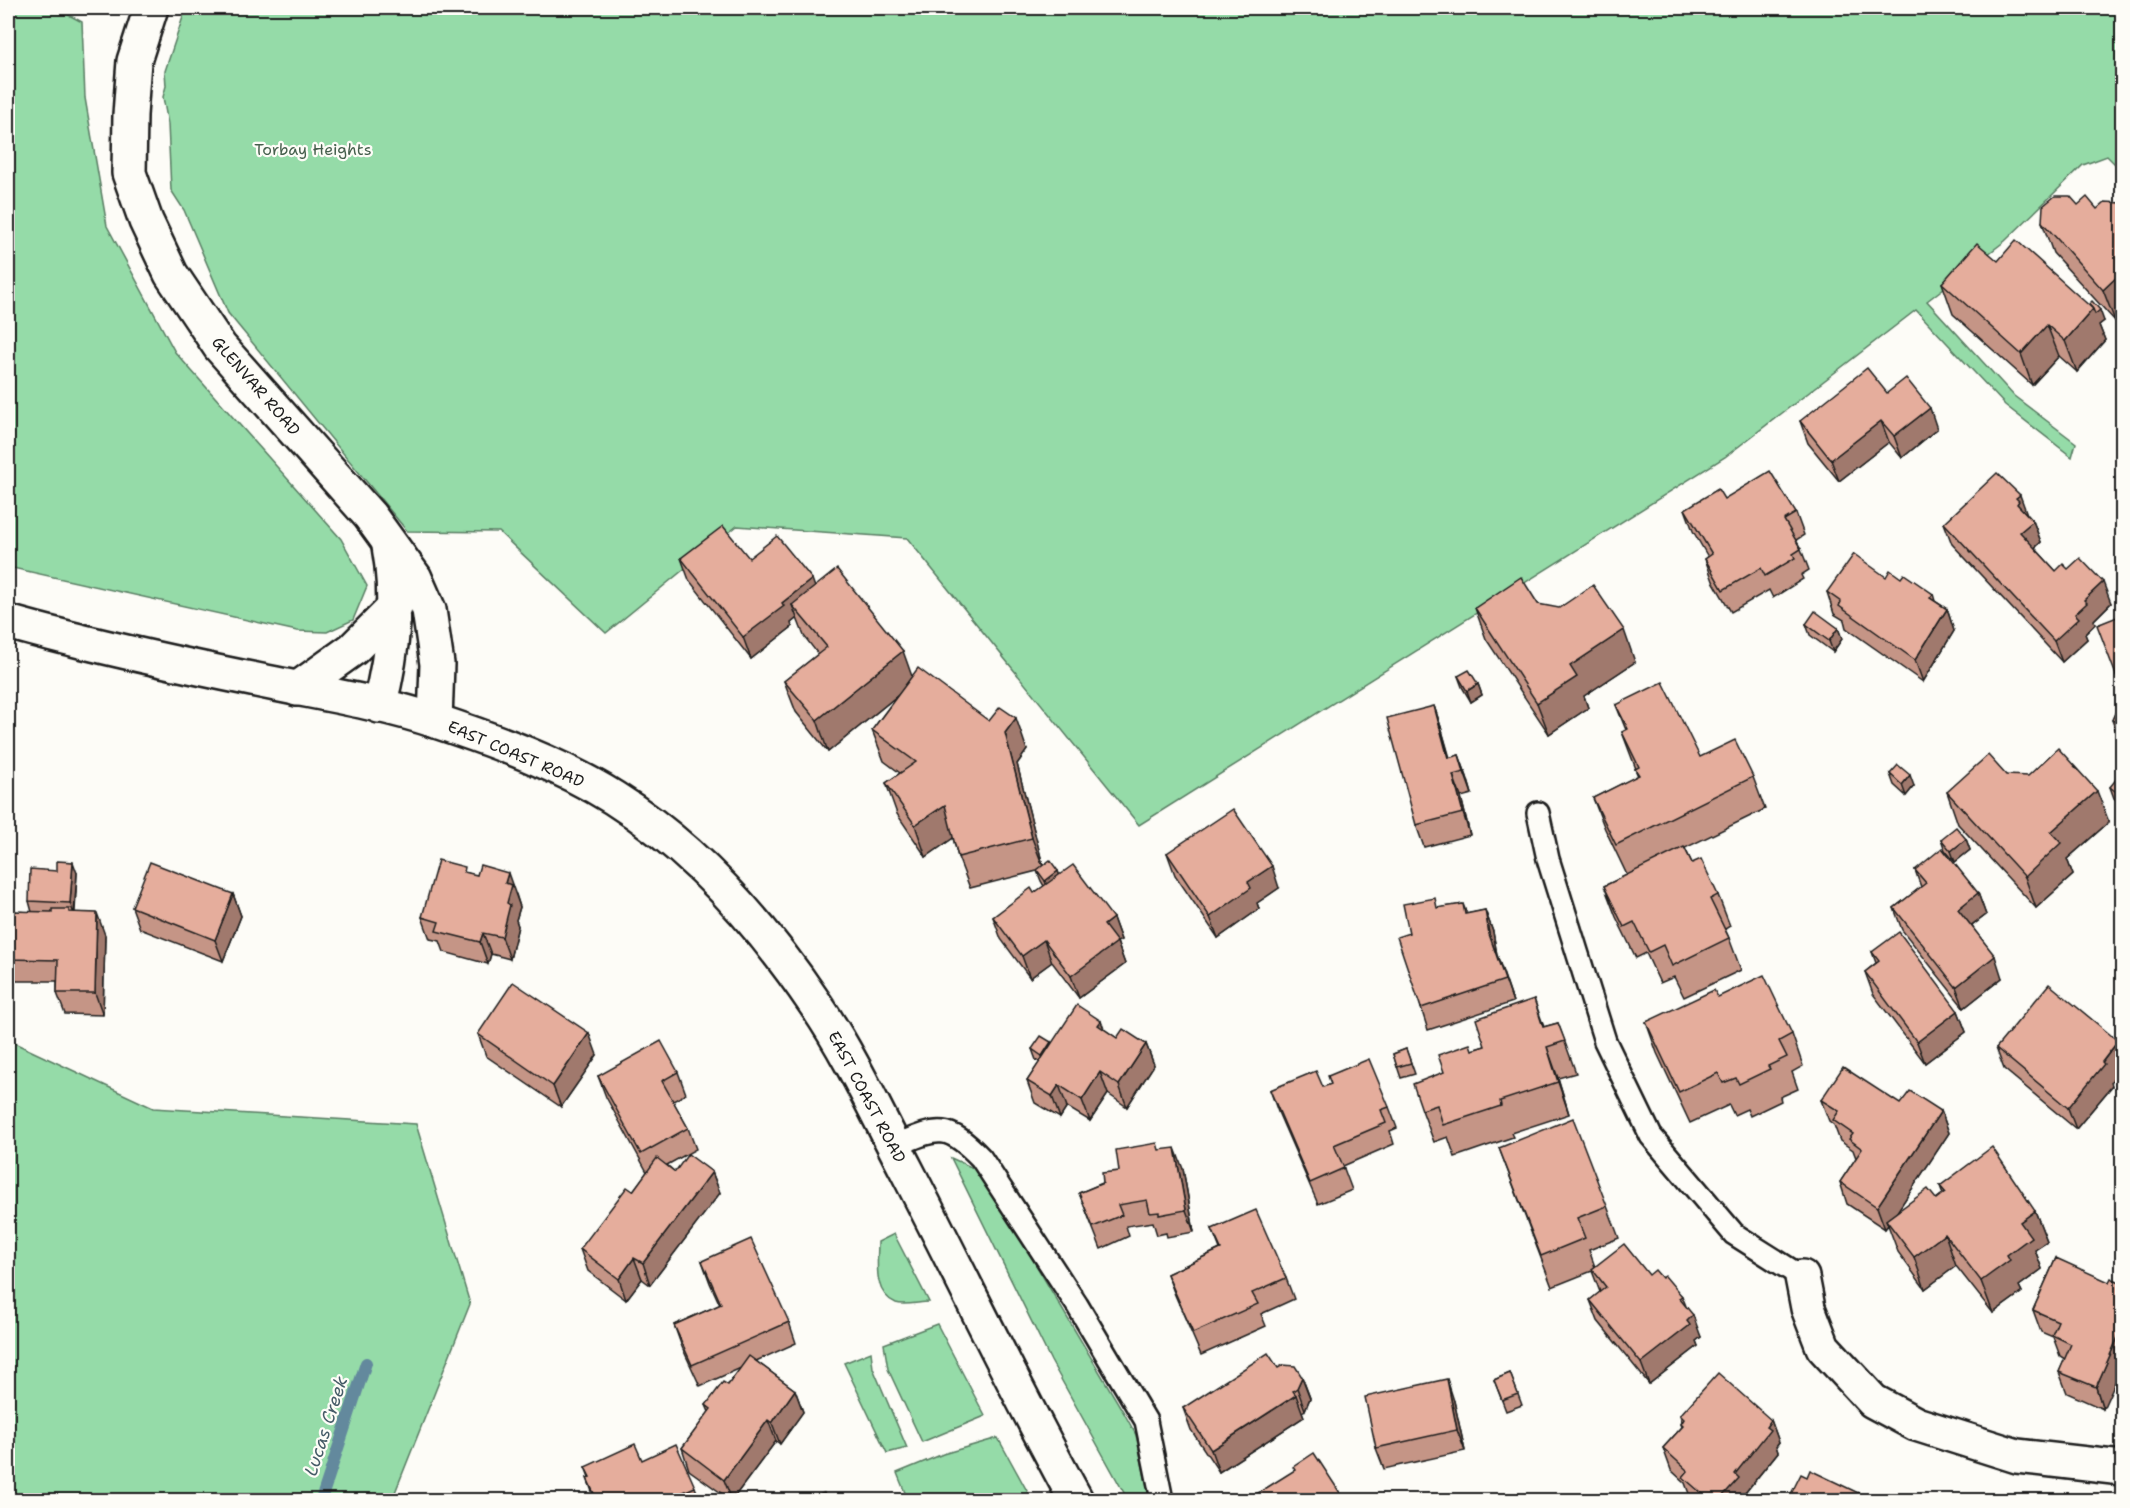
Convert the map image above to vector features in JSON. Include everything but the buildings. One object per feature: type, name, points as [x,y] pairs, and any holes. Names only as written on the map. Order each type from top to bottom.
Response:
[{"type":"main road","name":"GLENVAR ROAD","points":[[151,8],[134,61],[130,115],[129,173],[146,221],[171,274],[220,348],[370,516],[415,578],[429,610],[437,664],[435,721]]},
{"type":"main road","points":[[379,706],[389,668],[395,607],[395,584],[388,538]]},
{"type":"main road","points":[[297,689],[352,649],[395,607]]},
{"type":"main road","name":"EAST COAST ROAD","points":[[8,622],[76,641],[379,706],[435,721],[529,756],[576,777],[614,798],[692,859],[740,907],[780,955],[818,1007],[894,1146],[1029,1414],[1076,1500]]},
{"type":"main road","points":[[1802,1277],[1808,1308],[1823,1347],[1874,1401],[1916,1424],[2017,1456],[2122,1468]]},
{"type":"lane","points":[[1538,813],[1548,860],[1605,1041],[1651,1136],[1734,1234],[1802,1277]]},
{"type":"lane","points":[[894,1146],[924,1134],[943,1130],[962,1138],[981,1158],[1077,1305],[1146,1421],[1162,1500]]},
{"type":"green space","points":[[8,8],[56,8],[82,22],[85,98],[107,226],[175,352],[341,539],[367,586],[353,620],[327,632],[297,631],[8,567]]},
{"type":"green space","name":"Torbay Heights","points":[[186,8],[2122,8],[2122,171],[2107,156],[2083,165],[2005,241],[1927,301],[2014,396],[2076,443],[2072,457],[2005,405],[1916,310],[1725,457],[1139,825],[907,538],[737,526],[606,633],[499,532],[407,531],[228,313],[184,210],[171,190],[168,124],[163,97],[166,86],[165,71]]},
{"type":"green space","points":[[8,1040],[153,1108],[416,1124],[470,1304],[392,1500],[8,1500]]},
{"type":"green space","points":[[951,1158],[980,1171],[1124,1413],[1136,1435],[1150,1500],[1128,1500],[1051,1361]]},
{"type":"green space","points":[[894,1234],[929,1302],[899,1304],[883,1292],[877,1267],[878,1242]]},
{"type":"green space","points":[[937,1324],[985,1416],[922,1442],[888,1369],[884,1344]]},
{"type":"green space","points":[[871,1352],[873,1368],[907,1448],[887,1453],[844,1363]]},
{"type":"green space","points":[[998,1438],[1032,1500],[908,1500],[897,1473],[943,1454]]},
{"type":"waterway","name":"Lucas Creek","points":[[321,1500],[366,1363]]}]
